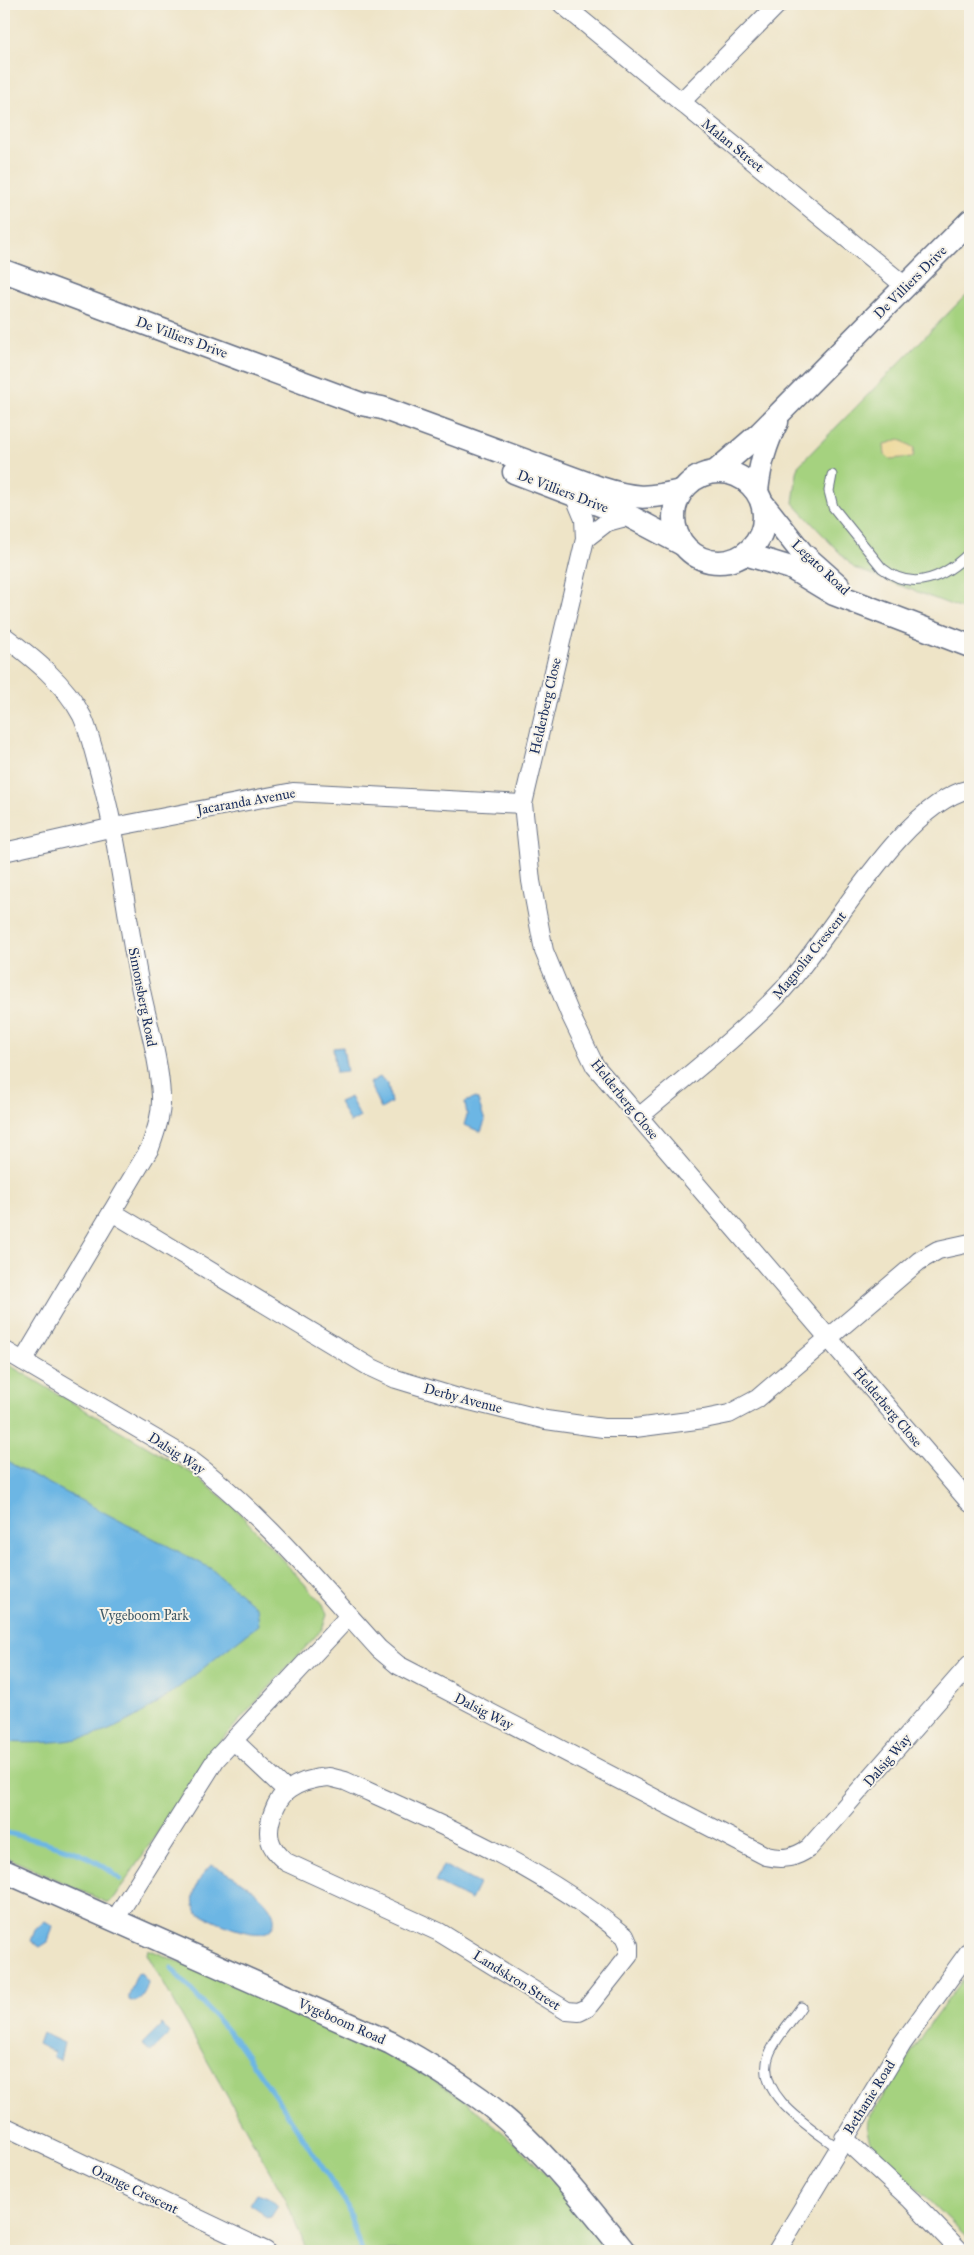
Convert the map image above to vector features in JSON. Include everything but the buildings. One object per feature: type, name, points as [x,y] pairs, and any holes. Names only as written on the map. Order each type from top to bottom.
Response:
[{"type":"street","name":"Malan Street","points":[[562,4],[905,286]]},
{"type":"street","points":[[681,102],[778,4]]},
{"type":"street","name":"De Villiers Drive","points":[[716,471],[786,406],[970,221]]},
{"type":"street","name":"De Villiers Drive","points":[[4,271],[361,404],[382,408],[624,496],[643,498],[681,491]]},
{"type":"street","name":"De Villiers Drive","points":[[361,404],[366,409],[403,426],[629,516],[682,544]]},
{"type":"street","name":"De Villiers Drive","points":[[760,498],[760,464],[767,440],[786,406]]},
{"type":"street","points":[[716,471],[739,476],[760,498],[765,520],[762,533],[755,545],[745,554],[732,561],[719,562],[698,557],[682,544],[676,532],[673,518],[675,504],[681,491],[690,481],[702,474],[716,471]]},
{"type":"street","name":"Helderberg Close","points":[[574,495],[584,519],[584,539],[522,804],[531,881],[544,951],[570,1014],[595,1066],[831,1338],[970,1503]]},
{"type":"street","name":"Legato Road","points":[[760,498],[802,553],[861,604]]},
{"type":"street","points":[[584,539],[607,522],[629,516]]},
{"type":"street","name":"Legato Road","points":[[745,554],[791,568],[834,594],[970,646]]},
{"type":"street","name":"Simonsberg Road","points":[[4,636],[59,683],[77,708],[89,736],[114,827],[137,971],[159,1073],[161,1099],[157,1127],[150,1148],[23,1361]]},
{"type":"street","name":"Magnolia Crescent","points":[[639,1117],[742,1030],[780,994],[819,946],[891,847],[914,823],[941,801],[970,789]]},
{"type":"street","name":"Jacaranda Avenue","points":[[4,852],[114,827],[294,792],[522,804]]},
{"type":"street","name":"Derby Avenue","points":[[112,1212],[370,1367],[396,1379],[546,1420],[603,1428],[635,1428],[704,1420],[729,1414],[757,1399],[831,1338]]},
{"type":"street","points":[[831,1338],[919,1261],[938,1250],[970,1243]]},
{"type":"street","name":"Dalsig Way","points":[[4,1350],[188,1458],[213,1476],[249,1510],[379,1649],[412,1674],[749,1848],[776,1858],[794,1857],[810,1848],[970,1664]]},
{"type":"street","points":[[114,1921],[216,1759],[349,1616]]},
{"type":"street","points":[[233,1740],[287,1791]]},
{"type":"street","name":"Landskron Street","points":[[329,1777],[345,1781],[480,1843],[558,1888],[620,1932],[628,1940],[629,1955],[587,2008],[579,2012],[561,2008],[439,1932],[286,1862],[272,1846],[269,1830],[276,1806],[287,1791],[313,1779],[329,1777]]},
{"type":"street","name":"Vygeboom Road","points":[[4,1871],[391,2043],[423,2060],[481,2100],[525,2138],[575,2190],[624,2251]]},
{"type":"street","name":"Bethanie Road","points":[[777,2251],[902,2044],[970,1950]]},
{"type":"street","name":"Orange Crescent","points":[[4,2126],[266,2251]]},
{"type":"street","points":[[841,2143],[911,2200],[960,2251]]},
{"type":"lane","points":[[832,475],[829,491],[833,507],[882,568],[890,575],[902,581],[918,581],[952,567],[970,552]]},
{"type":"lane","points":[[801,2007],[771,2050],[767,2063],[768,2077],[776,2096],[787,2109],[841,2143]]},
{"type":"green space","points":[[970,291],[970,612],[854,568],[793,503],[798,466]]},
{"type":"green space","name":"Vygeboom Park","points":[[4,1362],[193,1474],[232,1505],[323,1604],[327,1615],[322,1629],[210,1753],[115,1897],[108,1903],[4,1856]]},
{"type":"green space","points":[[148,1949],[374,2048],[449,2090],[488,2119],[526,2154],[579,2211],[612,2251],[307,2251],[287,2202],[147,1954]]},
{"type":"green space","points":[[970,1970],[970,2240],[870,2142],[867,2131],[868,2120],[924,2032]]},
{"type":"sand","points":[[899,439],[914,448],[913,457],[890,459],[885,455],[884,445]]},
{"type":"water","points":[[343,1047],[347,1072],[336,1073],[333,1048]]},
{"type":"water","points":[[380,1077],[388,1084],[391,1103],[381,1109],[369,1083]]},
{"type":"water","points":[[350,1097],[360,1117],[350,1123],[339,1102]]},
{"type":"water","points":[[475,1098],[478,1100],[485,1121],[481,1132],[464,1125],[467,1115],[465,1102]]},
{"type":"water","points":[[4,1460],[210,1568],[257,1608],[259,1625],[168,1696],[149,1709],[109,1730],[84,1738],[57,1742],[4,1742]]},
{"type":"water","points":[[211,1865],[230,1874],[264,1900],[271,1910],[274,1920],[271,1929],[265,1933],[246,1932],[223,1925],[197,1912],[193,1900],[194,1893],[199,1881]]},
{"type":"water","points":[[443,1865],[479,1884],[471,1900],[435,1882]]},
{"type":"water","points":[[45,1921],[53,1926],[48,1942],[40,1947],[31,1941],[35,1930]]},
{"type":"water","points":[[141,1973],[148,1982],[141,1997],[134,2002],[129,2000],[129,1995],[137,1974]]},
{"type":"water","points":[[162,2024],[170,2033],[151,2052],[142,2044]]},
{"type":"water","points":[[42,2033],[64,2043],[60,2060],[53,2057],[54,2052],[38,2044]]},
{"type":"water","points":[[257,2193],[268,2197],[278,2206],[271,2217],[266,2218],[250,2204]]},
{"type":"waterway","points":[[4,1832],[65,1848],[80,1854],[107,1869],[120,1879]]},
{"type":"waterway","points":[[171,1968],[236,2040],[282,2106],[346,2203],[361,2251]]}]
